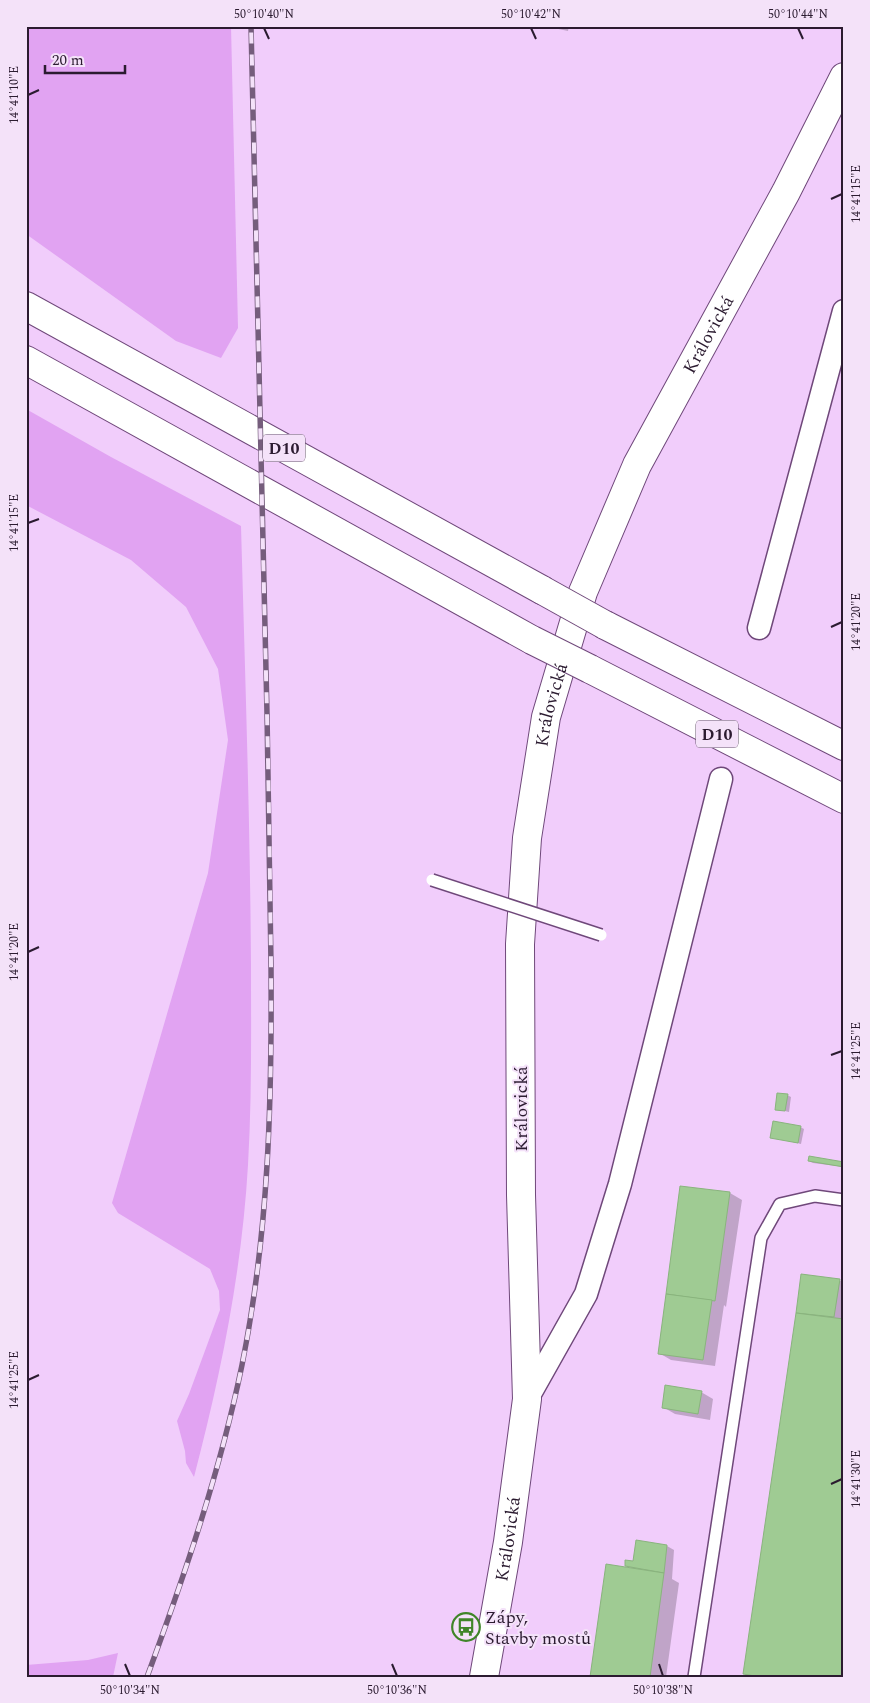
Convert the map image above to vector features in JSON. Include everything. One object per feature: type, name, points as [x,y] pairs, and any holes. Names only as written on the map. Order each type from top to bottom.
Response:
[{"type":"main road","name":"Královická","points":[[484,1677],[508,1542],[527,1400],[521,1195],[520,944],[527,838],[546,717],[583,592],[637,466],[786,192],[844,77]]},
{"type":"main road","name":"D10","points":[[26,306],[605,625],[844,746]]},
{"type":"main road","name":"D10","points":[[26,360],[532,640],[844,799]]},
{"type":"street","points":[[759,628],[844,311]]},
{"type":"street","name":"Královická","points":[[527,1400],[586,1294],[592,1276],[620,1184],[721,780]]},
{"type":"lane","points":[[432,880],[601,935]]},
{"type":"lane","points":[[694,1677],[762,1238],[780,1204],[815,1196],[844,1200]]},
{"type":"shaded area","points":[[26,26],[231,26],[238,328],[221,358],[176,341],[26,234]]},
{"type":"shaded area","points":[[26,409],[111,457],[241,526],[250,908],[251,1064],[249,1140],[241,1244],[229,1322],[213,1400],[194,1477],[186,1463],[185,1451],[177,1421],[220,1310],[219,1291],[210,1269],[118,1213],[112,1203],[208,873],[228,740],[218,669],[186,607],[131,560],[26,505]]},
{"type":"shaded area","points":[[118,1653],[113,1677],[26,1677],[26,1665],[88,1660]]},
{"type":"building","points":[[777,1093],[788,1094],[785,1111],[775,1110]]},
{"type":"building","points":[[773,1121],[801,1126],[798,1143],[770,1138]]},
{"type":"building","points":[[809,1156],[844,1162],[844,1167],[808,1161]]},
{"type":"building","points":[[680,1186],[730,1192],[715,1301],[666,1294]]},
{"type":"building","points":[[801,1274],[840,1279],[834,1317],[796,1313]]},
{"type":"building","points":[[666,1294],[712,1300],[703,1360],[658,1354]]},
{"type":"building","points":[[796,1313],[844,1319],[844,1677],[761,1677],[743,1674]]},
{"type":"building","points":[[665,1385],[702,1391],[698,1414],[662,1408]]},
{"type":"building","points":[[636,1540],[667,1545],[664,1573],[625,1566],[625,1560],[633,1561]]},
{"type":"building","points":[[606,1564],[664,1573],[650,1677],[590,1677]]},
{"type":"railway","points":[[147,1677],[175,1600],[200,1522],[233,1405],[251,1315],[258,1265],[267,1165],[271,1065],[270,870],[251,26]]},
{"type":"place","name":"Zápy, Stavby mostů","points":[[466,1627]]}]
